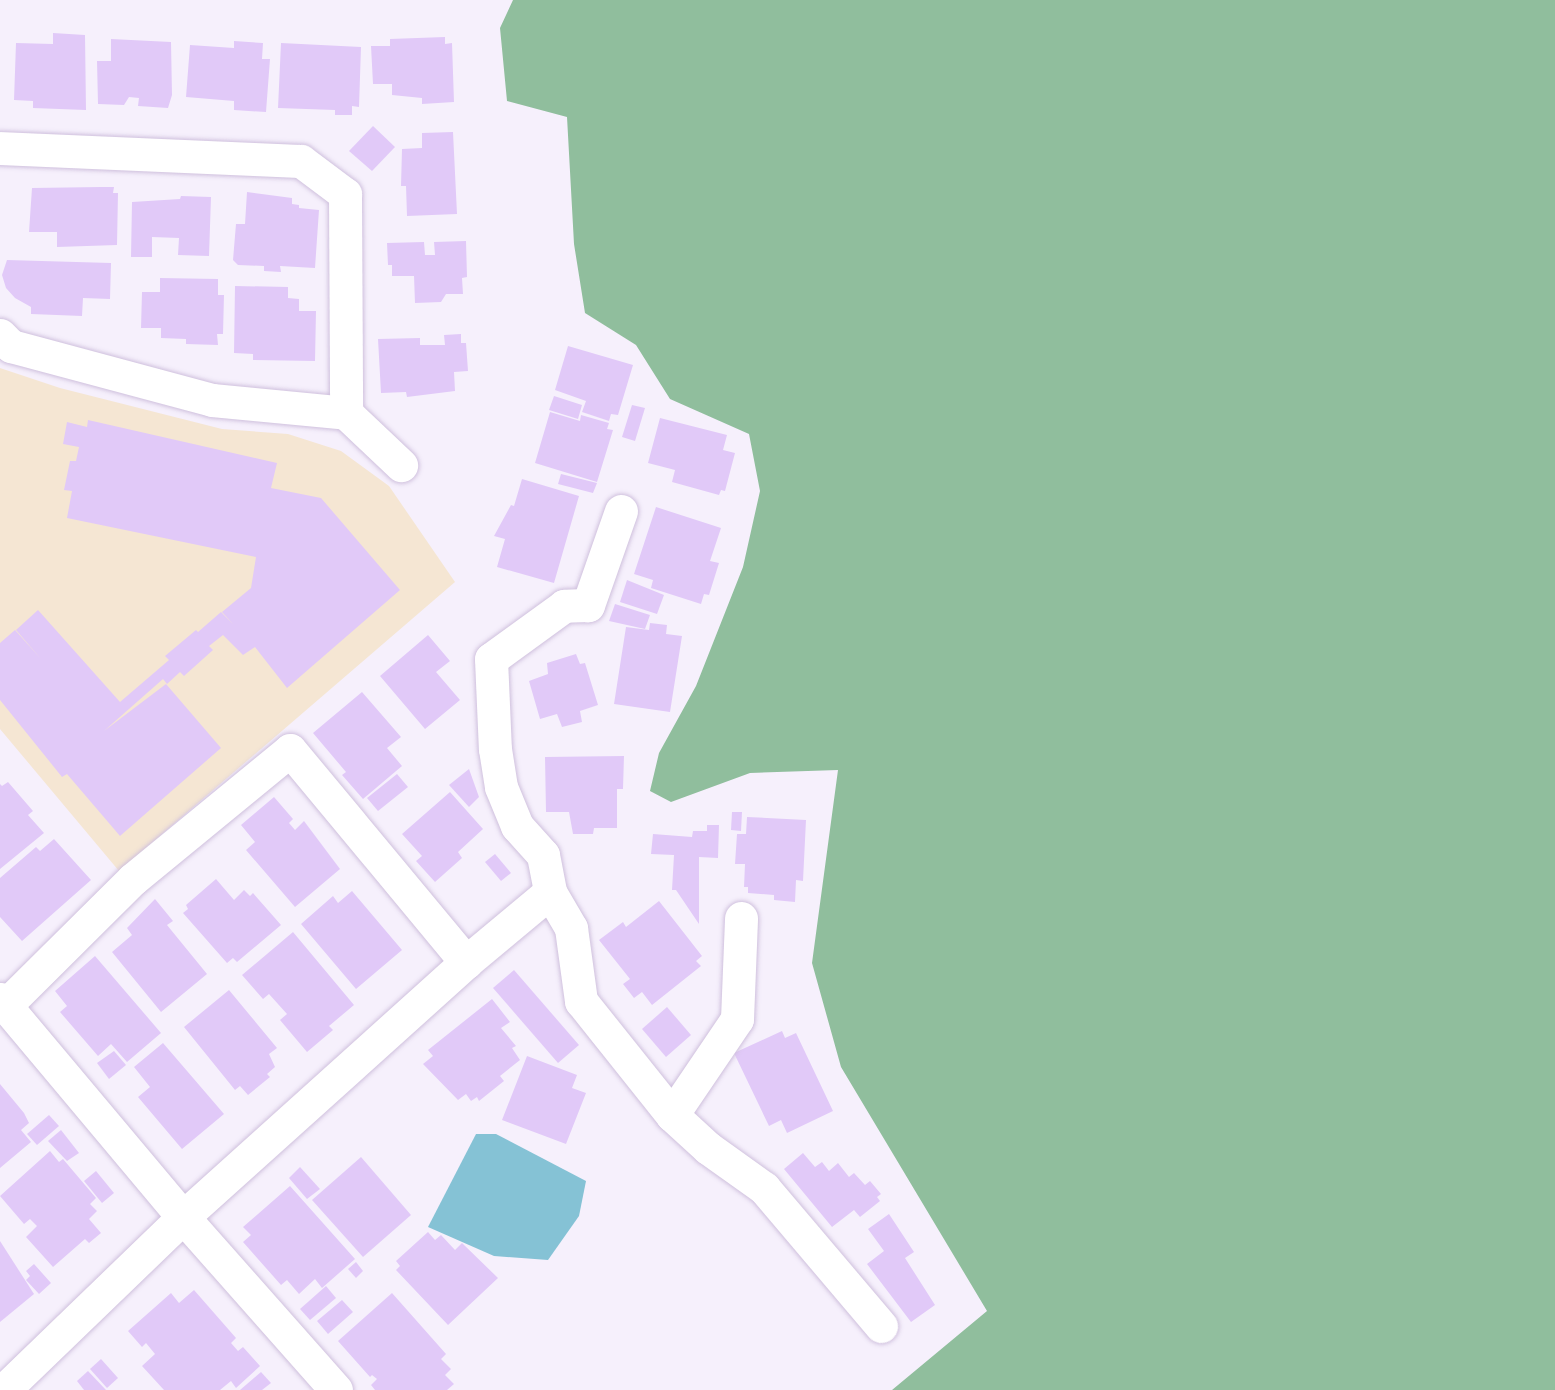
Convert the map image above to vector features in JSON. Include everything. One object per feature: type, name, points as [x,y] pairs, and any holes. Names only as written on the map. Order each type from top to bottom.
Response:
[{"type":"street","points":[[0,148],[301,161],[345,194],[346,413]]},
{"type":"street","points":[[0,335],[11,346],[212,400],[346,413],[401,465]]},
{"type":"street","points":[[621,511],[588,605],[564,606],[491,659],[495,749],[501,787],[517,826],[543,855],[550,892],[571,928],[581,1001],[672,1115],[708,1148],[764,1188],[881,1326]]},
{"type":"street","points":[[336,1390],[183,1217],[3,1003],[133,879],[290,750],[466,962]]},
{"type":"street","points":[[4,1390],[183,1217],[466,962],[550,892]]},
{"type":"street","points":[[672,1115],[737,1019],[741,918]]},
{"type":"shaded area","points":[[0,368],[60,388],[222,429],[288,434],[341,451],[389,486],[455,582],[119,871],[0,729]]},
{"type":"green space","points":[[513,0],[1555,0],[1555,1390],[892,1390],[987,1311],[841,1067],[812,963],[838,770],[750,773],[671,802],[650,791],[659,753],[696,686],[743,567],[760,491],[749,434],[670,399],[636,345],[585,313],[574,244],[567,117],[507,101],[500,28]]},
{"type":"water","points":[[476,1134],[496,1134],[586,1181],[579,1216],[548,1260],[494,1256],[428,1227]]},
{"type":"building","points":[[53,33],[85,35],[86,110],[33,108],[33,101],[14,100],[16,43],[53,44]]},
{"type":"building","points":[[445,37],[445,44],[452,43],[454,102],[422,104],[422,98],[392,95],[392,84],[373,84],[371,46],[390,46],[390,39]]},
{"type":"building","points":[[111,39],[171,42],[172,95],[168,108],[138,106],[139,98],[129,97],[124,105],[98,104],[97,61],[111,61]]},
{"type":"building","points":[[234,41],[263,43],[262,59],[270,59],[266,112],[234,110],[234,101],[186,97],[190,45],[234,48]]},
{"type":"building","points":[[281,43],[361,47],[359,107],[352,106],[352,115],[335,115],[335,110],[278,108]]},
{"type":"building","points":[[373,126],[395,147],[372,171],[349,151]]},
{"type":"building","points":[[453,132],[457,214],[407,216],[406,186],[401,186],[402,149],[422,148],[422,133]]},
{"type":"building","points":[[114,187],[113,193],[118,193],[117,245],[57,247],[57,232],[29,232],[32,188]]},
{"type":"building","points":[[247,192],[292,198],[292,204],[299,205],[299,208],[319,210],[315,268],[280,266],[281,272],[264,271],[264,266],[238,265],[233,260],[236,224],[245,224]]},
{"type":"building","points":[[181,196],[211,197],[209,256],[178,255],[179,238],[152,237],[152,257],[131,257],[132,202],[180,199]]},
{"type":"building","points":[[466,241],[467,277],[462,278],[463,294],[446,294],[441,302],[415,303],[414,276],[392,276],[392,265],[388,265],[387,243],[424,242],[425,255],[435,255],[434,242]]},
{"type":"building","points":[[7,260],[111,263],[110,299],[83,298],[82,316],[31,314],[31,307],[15,298],[6,288],[2,275]]},
{"type":"building","points":[[160,278],[218,279],[218,295],[224,295],[223,334],[217,334],[218,345],[186,344],[186,339],[161,338],[161,328],[141,328],[142,292],[160,292]]},
{"type":"building","points":[[235,286],[288,287],[288,298],[299,299],[299,311],[316,311],[315,361],[253,360],[253,354],[234,353]]},
{"type":"building","points":[[461,334],[461,343],[466,343],[468,371],[454,372],[455,391],[407,397],[406,392],[381,393],[378,339],[420,338],[420,345],[445,345],[444,335]]},
{"type":"building","points":[[568,346],[633,365],[618,415],[611,414],[609,421],[582,412],[586,401],[555,390]]},
{"type":"building","points":[[554,396],[582,405],[578,419],[549,410]]},
{"type":"building","points":[[632,405],[645,408],[635,441],[622,437]]},
{"type":"building","points":[[550,412],[580,421],[581,415],[609,423],[607,429],[613,430],[597,482],[535,463]]},
{"type":"building","points":[[660,418],[727,435],[723,450],[735,453],[725,491],[721,490],[719,495],[672,482],[675,470],[648,463]]},
{"type":"building","points":[[88,420],[277,463],[271,488],[321,498],[400,590],[287,688],[255,647],[243,655],[223,635],[209,646],[213,650],[184,676],[180,672],[167,684],[163,679],[104,731],[166,684],[221,748],[120,836],[67,774],[62,777],[0,700],[0,643],[15,630],[41,659],[16,630],[38,610],[120,702],[169,660],[165,656],[221,612],[233,624],[222,612],[251,588],[256,557],[67,518],[72,491],[64,490],[70,461],[76,461],[79,447],[63,444],[67,422],[87,427]]},
{"type":"building","points":[[561,474],[597,483],[593,493],[558,484]]},
{"type":"building","points":[[522,479],[579,496],[554,583],[497,567],[505,539],[494,536],[511,505],[514,506]]},
{"type":"building","points":[[656,507],[721,528],[710,561],[719,563],[709,595],[704,594],[701,604],[651,588],[653,580],[634,574]]},
{"type":"building","points":[[627,580],[664,595],[657,614],[620,602]]},
{"type":"building","points":[[615,604],[650,615],[645,629],[609,621]]},
{"type":"building","points":[[650,623],[667,625],[666,634],[682,636],[670,712],[614,704],[626,627],[649,630]]},
{"type":"building","points":[[428,635],[450,661],[436,672],[460,700],[425,729],[380,676]]},
{"type":"building","points":[[576,654],[580,664],[585,663],[598,705],[580,711],[582,722],[562,727],[557,714],[540,719],[529,681],[548,674],[547,663]]},
{"type":"building","points":[[362,692],[401,737],[387,748],[402,766],[363,799],[342,775],[346,772],[313,733]]},
{"type":"building","points":[[624,756],[623,789],[617,789],[617,828],[594,828],[593,834],[573,834],[569,812],[546,812],[545,757]]},
{"type":"building","points":[[469,769],[479,797],[469,807],[449,785]]},
{"type":"building","points":[[397,774],[408,787],[378,811],[367,798]]},
{"type":"building","points":[[8,782],[33,811],[28,815],[44,833],[0,869],[0,784],[2,786]]},
{"type":"building","points":[[450,792],[483,829],[458,852],[462,858],[435,882],[416,861],[422,856],[402,834]]},
{"type":"building","points":[[274,797],[293,819],[289,823],[295,830],[304,821],[340,869],[295,907],[246,850],[255,842],[241,825]]},
{"type":"building","points":[[732,812],[742,812],[741,831],[731,830]]},
{"type":"building","points":[[747,817],[806,820],[803,881],[796,880],[795,902],[774,900],[774,895],[748,893],[748,887],[744,887],[745,864],[735,864],[737,834],[746,834]]},
{"type":"building","points":[[707,825],[719,825],[718,858],[699,857],[699,924],[676,890],[672,890],[674,855],[651,854],[653,834],[692,837],[693,831],[707,831]]},
{"type":"building","points":[[54,839],[91,880],[22,941],[0,917],[0,878],[36,847],[40,851]]},
{"type":"building","points":[[495,854],[511,873],[501,881],[485,862]]},
{"type":"building","points":[[216,879],[234,900],[244,890],[250,896],[253,893],[281,925],[237,962],[233,958],[227,963],[183,913],[188,909],[186,905]]},
{"type":"building","points":[[352,891],[402,950],[356,989],[301,924],[333,896],[338,903]]},
{"type":"building","points":[[155,899],[173,921],[167,925],[207,974],[161,1012],[112,952],[132,935],[127,928]]},
{"type":"building","points":[[659,901],[702,956],[696,961],[701,966],[652,1005],[642,992],[634,998],[623,984],[630,979],[599,940],[623,922],[626,927]]},
{"type":"building","points":[[293,932],[354,1005],[329,1026],[333,1030],[307,1052],[280,1020],[287,1014],[269,994],[263,999],[242,975]]},
{"type":"building","points":[[95,956],[161,1033],[127,1062],[111,1044],[98,1056],[60,1012],[67,1006],[55,991]]},
{"type":"building","points":[[514,970],[579,1045],[558,1063],[493,988]]},
{"type":"building","points":[[229,990],[277,1048],[269,1054],[275,1067],[267,1074],[270,1077],[248,1095],[240,1086],[235,1090],[184,1027]]},
{"type":"building","points":[[492,999],[510,1022],[501,1028],[516,1046],[512,1048],[520,1060],[500,1076],[504,1081],[479,1101],[477,1097],[471,1101],[466,1094],[458,1100],[423,1064],[433,1056],[428,1050]]},
{"type":"building","points":[[667,1007],[691,1035],[666,1057],[642,1029]]},
{"type":"building","points":[[782,1031],[785,1038],[796,1033],[833,1111],[787,1133],[781,1120],[769,1126],[734,1053]]},
{"type":"building","points":[[163,1043],[224,1114],[182,1149],[138,1097],[150,1087],[134,1067]]},
{"type":"building","points":[[114,1051],[126,1065],[109,1079],[97,1063]]},
{"type":"building","points":[[527,1056],[577,1075],[572,1088],[586,1093],[566,1144],[502,1120]]},
{"type":"building","points":[[0,1084],[24,1113],[29,1123],[21,1130],[31,1142],[0,1168]]},
{"type":"building","points":[[49,1115],[59,1126],[37,1145],[27,1134]]},
{"type":"building","points":[[61,1130],[79,1153],[67,1161],[48,1141]]},
{"type":"building","points":[[50,1151],[59,1162],[63,1159],[96,1198],[90,1204],[97,1211],[89,1219],[101,1233],[89,1243],[85,1239],[53,1267],[26,1237],[37,1226],[30,1219],[24,1224],[0,1196]]},
{"type":"building","points":[[803,1153],[815,1167],[822,1162],[829,1171],[838,1163],[849,1177],[854,1173],[865,1185],[870,1181],[881,1194],[877,1197],[880,1201],[860,1217],[854,1210],[832,1227],[784,1169]]},
{"type":"building","points":[[361,1157],[411,1215],[363,1257],[312,1200]]},
{"type":"building","points":[[300,1167],[320,1189],[307,1199],[289,1178]]},
{"type":"building","points":[[96,1171],[114,1193],[102,1203],[84,1181]]},
{"type":"building","points":[[290,1186],[355,1259],[322,1288],[315,1279],[299,1294],[287,1280],[281,1285],[243,1242],[251,1235],[243,1227]]},
{"type":"building","points":[[889,1214],[914,1252],[905,1258],[935,1305],[911,1322],[867,1264],[884,1251],[868,1229]]},
{"type":"building","points":[[428,1232],[435,1240],[441,1235],[455,1250],[462,1243],[498,1278],[448,1325],[396,1270],[400,1266],[396,1261]]},
{"type":"building","points":[[0,1241],[34,1294],[0,1322]]},
{"type":"building","points":[[356,1262],[363,1271],[356,1278],[348,1269]]},
{"type":"building","points":[[34,1264],[51,1283],[39,1294],[26,1280],[30,1276],[26,1271]]},
{"type":"building","points":[[326,1286],[336,1298],[310,1320],[300,1309]]},
{"type":"building","points":[[194,1290],[236,1338],[231,1343],[238,1351],[243,1347],[260,1366],[236,1388],[231,1381],[220,1390],[164,1390],[142,1366],[155,1354],[146,1343],[142,1347],[128,1331],[171,1293],[179,1303]]},
{"type":"building","points":[[392,1293],[446,1354],[441,1359],[451,1369],[445,1375],[454,1384],[447,1390],[375,1390],[371,1385],[377,1379],[372,1375],[370,1377],[338,1341]]},
{"type":"building","points":[[342,1300],[353,1312],[328,1334],[317,1321]]},
{"type":"building","points":[[101,1359],[118,1378],[107,1388],[90,1369]]},
{"type":"building","points":[[88,1371],[106,1390],[84,1390],[77,1381]]},
{"type":"building","points":[[261,1372],[271,1383],[262,1390],[240,1390]]}]
